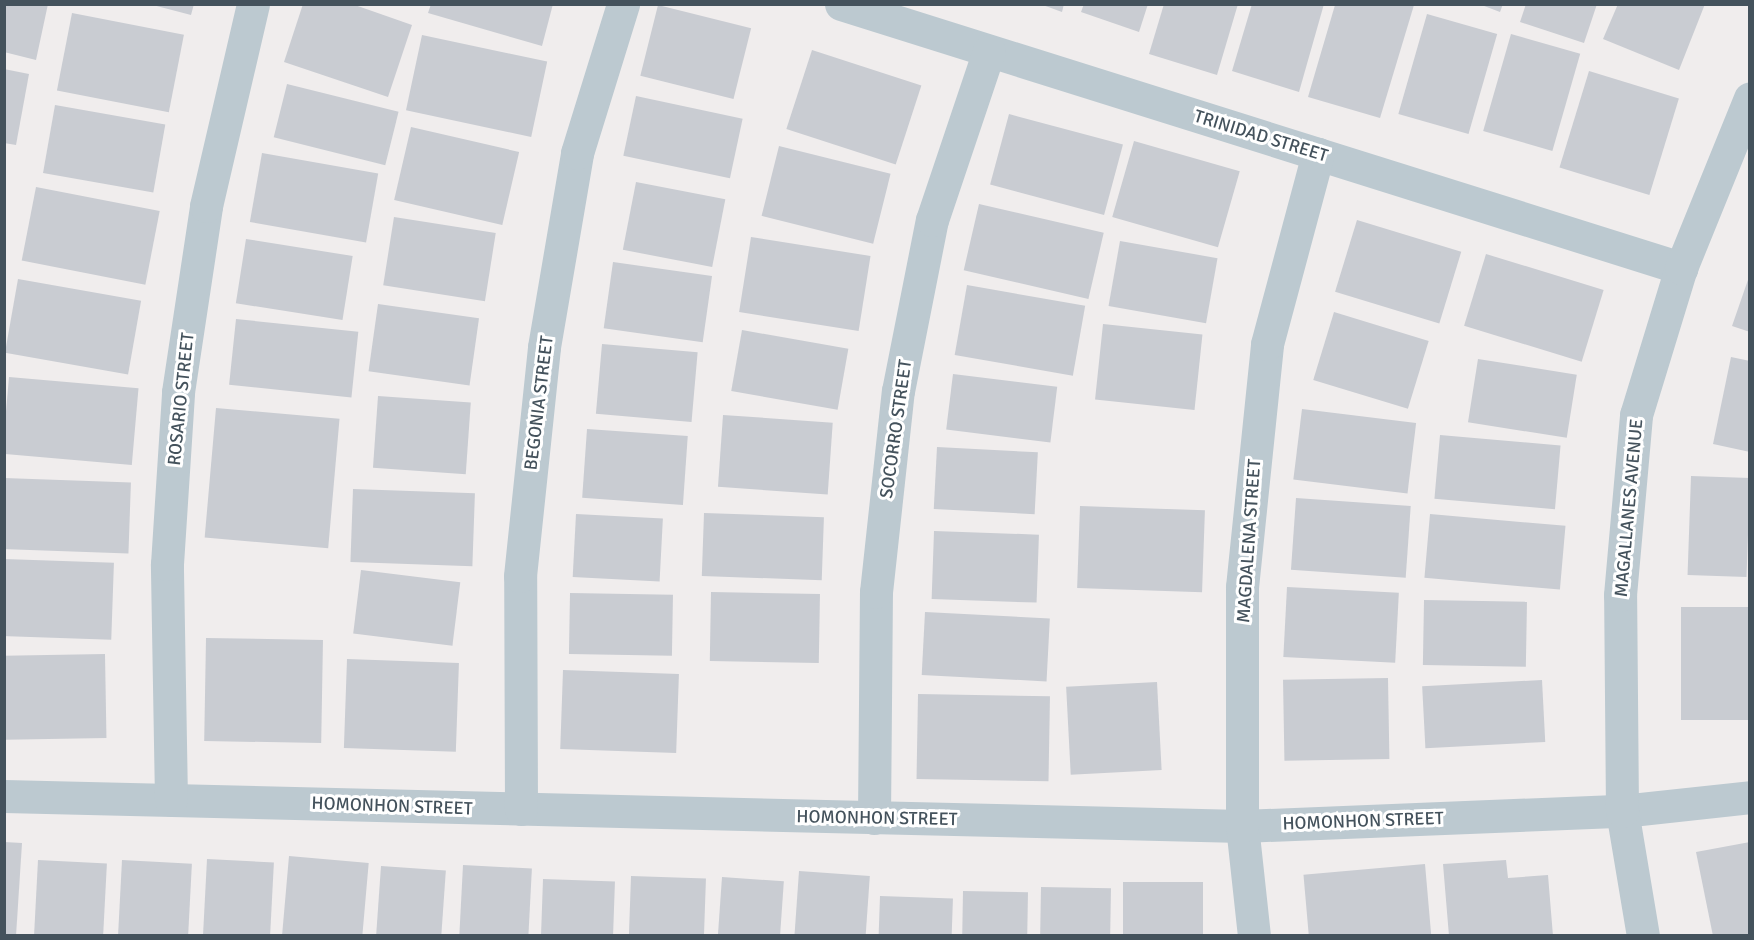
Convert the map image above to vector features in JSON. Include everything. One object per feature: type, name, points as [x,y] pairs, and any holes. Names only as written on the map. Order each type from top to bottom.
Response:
[{"type":"street","name":"ROSARIO STREET","points":[[171,800],[167,564],[178,392],[206,206],[253,4]]},
{"type":"street","name":"BEGONIA STREET","points":[[521,809],[520,576],[544,347],[578,153],[623,4]]},
{"type":"street","name":"TRINIDAD STREET","points":[[841,4],[1681,268]]},
{"type":"street","name":"SOCORRO STREET","points":[[874,818],[876,592],[898,392],[932,220],[989,51]]},
{"type":"street","name":"MAGALLANES AVENUE","points":[[1644,936],[1622,810],[1620,595],[1636,415],[1681,268],[1749,98]]},
{"type":"street","name":"MAGDALENA STREET","points":[[1254,936],[1242,826],[1242,586],[1267,344],[1318,154]]},
{"type":"street","name":"HOMONHON STREET","points":[[4,796],[1242,826],[1622,810],[1749,797]]},
{"type":"building","points":[[4,4],[48,4],[36,60],[4,52]]},
{"type":"building","points":[[149,4],[194,4],[191,15]]},
{"type":"building","points":[[303,4],[352,4],[412,25],[388,97],[284,62]]},
{"type":"building","points":[[431,4],[553,4],[542,46],[428,13]]},
{"type":"building","points":[[1040,4],[1064,4],[1062,12]]},
{"type":"building","points":[[1084,4],[1148,4],[1139,32],[1081,12]]},
{"type":"building","points":[[1164,4],[1238,4],[1217,75],[1149,54]]},
{"type":"building","points":[[1252,4],[1324,4],[1299,92],[1232,71]]},
{"type":"building","points":[[1479,4],[1503,4],[1500,12]]},
{"type":"building","points":[[1526,4],[1597,4],[1584,43],[1520,22]]},
{"type":"building","points":[[1618,4],[1705,4],[1679,70],[1603,39]]},
{"type":"building","points":[[658,5],[751,28],[733,99],[640,76]]},
{"type":"building","points":[[1335,5],[1414,5],[1380,118],[1308,97]]},
{"type":"building","points":[[72,13],[184,35],[169,112],[57,91]]},
{"type":"building","points":[[1427,14],[1497,34],[1469,134],[1398,114]]},
{"type":"building","points":[[1511,34],[1580,54],[1552,151],[1483,131]]},
{"type":"building","points":[[422,35],[547,62],[531,137],[406,110]]},
{"type":"building","points":[[812,50],[921,86],[896,164],[786,129]]},
{"type":"building","points":[[4,69],[29,74],[16,145],[4,143]]},
{"type":"building","points":[[1589,71],[1679,98],[1649,195],[1559,168]]},
{"type":"building","points":[[287,84],[399,112],[385,165],[274,137]]},
{"type":"building","points":[[636,96],[743,119],[730,178],[623,156]]},
{"type":"building","points":[[55,105],[165,124],[153,192],[43,173]]},
{"type":"building","points":[[1009,114],[1123,145],[1104,215],[990,185]]},
{"type":"building","points":[[411,127],[519,152],[502,225],[394,200]]},
{"type":"building","points":[[1134,141],[1240,171],[1218,247],[1112,217]]},
{"type":"building","points":[[779,146],[891,174],[873,244],[762,216]]},
{"type":"building","points":[[262,153],[378,173],[366,242],[250,222]]},
{"type":"building","points":[[636,182],[725,199],[712,267],[623,250]]},
{"type":"building","points":[[36,187],[160,211],[145,285],[22,261]]},
{"type":"building","points":[[979,204],[1104,233],[1088,299],[964,270]]},
{"type":"building","points":[[394,217],[496,233],[485,301],[383,285]]},
{"type":"building","points":[[1357,220],[1461,252],[1439,324],[1335,292]]},
{"type":"building","points":[[751,237],[871,256],[859,331],[739,312]]},
{"type":"building","points":[[246,239],[353,256],[343,320],[236,303]]},
{"type":"building","points":[[1120,241],[1217,258],[1206,323],[1109,306]]},
{"type":"building","points":[[1486,254],[1604,290],[1582,362],[1464,326]]},
{"type":"building","points":[[613,262],[712,276],[703,342],[604,328]]},
{"type":"building","points":[[1750,274],[1750,332],[1732,326]]},
{"type":"building","points":[[18,279],[141,301],[128,375],[5,353]]},
{"type":"building","points":[[967,285],[1085,306],[1073,376],[955,355]]},
{"type":"building","points":[[378,304],[479,318],[470,386],[369,371]]},
{"type":"building","points":[[1334,312],[1429,341],[1408,409],[1313,380]]},
{"type":"building","points":[[236,319],[358,332],[351,397],[229,385]]},
{"type":"building","points":[[1103,324],[1202,334],[1195,410],[1095,400]]},
{"type":"building","points":[[742,330],[848,349],[838,410],[731,391]]},
{"type":"building","points":[[602,344],[698,352],[692,422],[596,414]]},
{"type":"building","points":[[1731,357],[1750,361],[1750,452],[1713,444]]},
{"type":"building","points":[[1478,359],[1577,375],[1567,438],[1468,422]]},
{"type":"building","points":[[953,374],[1057,387],[1050,442],[946,430]]},
{"type":"building","points":[[9,377],[139,388],[132,465],[4,454]]},
{"type":"building","points":[[378,396],[471,402],[466,474],[373,468]]},
{"type":"building","points":[[216,408],[340,419],[328,548],[205,538]]},
{"type":"building","points":[[1302,409],[1416,423],[1407,493],[1293,479]]},
{"type":"building","points":[[723,415],[833,423],[828,494],[718,487]]},
{"type":"building","points":[[587,429],[688,436],[683,505],[582,498]]},
{"type":"building","points":[[1440,435],[1561,446],[1555,509],[1434,499]]},
{"type":"building","points":[[937,447],[1038,452],[1035,514],[934,509]]},
{"type":"building","points":[[1691,476],[1750,478],[1747,577],[1688,575]]},
{"type":"building","points":[[4,478],[131,482],[128,553],[4,549]]},
{"type":"building","points":[[353,489],[475,493],[472,566],[350,562]]},
{"type":"building","points":[[1296,498],[1411,506],[1406,578],[1291,570]]},
{"type":"building","points":[[1080,506],[1205,510],[1202,592],[1077,588]]},
{"type":"building","points":[[704,513],[824,517],[822,580],[702,576]]},
{"type":"building","points":[[576,514],[663,519],[660,581],[573,577]]},
{"type":"building","points":[[1430,514],[1565,526],[1560,590],[1424,578]]},
{"type":"building","points":[[934,531],[1039,535],[1037,603],[932,599]]},
{"type":"building","points":[[4,559],[114,563],[111,640],[4,636]]},
{"type":"building","points":[[361,570],[460,582],[452,646],[353,634]]},
{"type":"building","points":[[1287,587],[1399,593],[1395,663],[1283,657]]},
{"type":"building","points":[[711,592],[820,594],[819,663],[710,661]]},
{"type":"building","points":[[570,593],[673,595],[672,656],[569,654]]},
{"type":"building","points":[[1424,600],[1527,602],[1526,667],[1423,665]]},
{"type":"building","points":[[1681,607],[1750,607],[1750,720],[1681,720]]},
{"type":"building","points":[[925,612],[1050,619],[1047,681],[922,675]]},
{"type":"building","points":[[206,638],[323,640],[321,743],[204,741]]},
{"type":"building","points":[[105,654],[106,738],[5,740],[4,656]]},
{"type":"building","points":[[347,659],[459,663],[456,752],[344,748]]},
{"type":"building","points":[[563,670],[679,674],[676,753],[560,749]]},
{"type":"building","points":[[1388,678],[1389,759],[1284,761],[1283,680]]},
{"type":"building","points":[[1542,680],[1545,742],[1425,748],[1422,686]]},
{"type":"building","points":[[1157,682],[1162,770],[1071,775],[1066,687]]},
{"type":"building","points":[[918,694],[1050,696],[1048,781],[917,779]]},
{"type":"building","points":[[4,842],[22,843],[16,936],[4,936]]},
{"type":"building","points":[[1750,842],[1750,936],[1713,936],[1696,852]]},
{"type":"building","points":[[289,856],[369,863],[362,936],[282,936]]},
{"type":"building","points":[[207,859],[274,863],[270,936],[203,936]]},
{"type":"building","points":[[38,860],[107,864],[103,936],[34,936]]},
{"type":"building","points":[[122,860],[192,864],[188,936],[118,936]]},
{"type":"building","points":[[1506,860],[1508,878],[1548,875],[1553,936],[1449,936],[1443,864]]},
{"type":"building","points":[[1425,864],[1431,936],[1309,936],[1303,875]]},
{"type":"building","points":[[463,865],[532,869],[528,936],[459,936]]},
{"type":"building","points":[[381,866],[446,871],[441,936],[376,936]]},
{"type":"building","points":[[799,871],[870,876],[866,936],[794,936]]},
{"type":"building","points":[[631,876],[706,879],[704,936],[629,936]]},
{"type":"building","points":[[722,877],[784,881],[780,936],[718,936]]},
{"type":"building","points":[[543,879],[615,882],[613,936],[541,936]]},
{"type":"building","points":[[1123,882],[1203,882],[1203,936],[1123,936]]},
{"type":"building","points":[[1041,887],[1111,888],[1110,936],[1040,936]]},
{"type":"building","points":[[963,891],[1028,892],[1027,936],[962,936]]},
{"type":"building","points":[[880,896],[953,899],[952,936],[879,936]]}]
